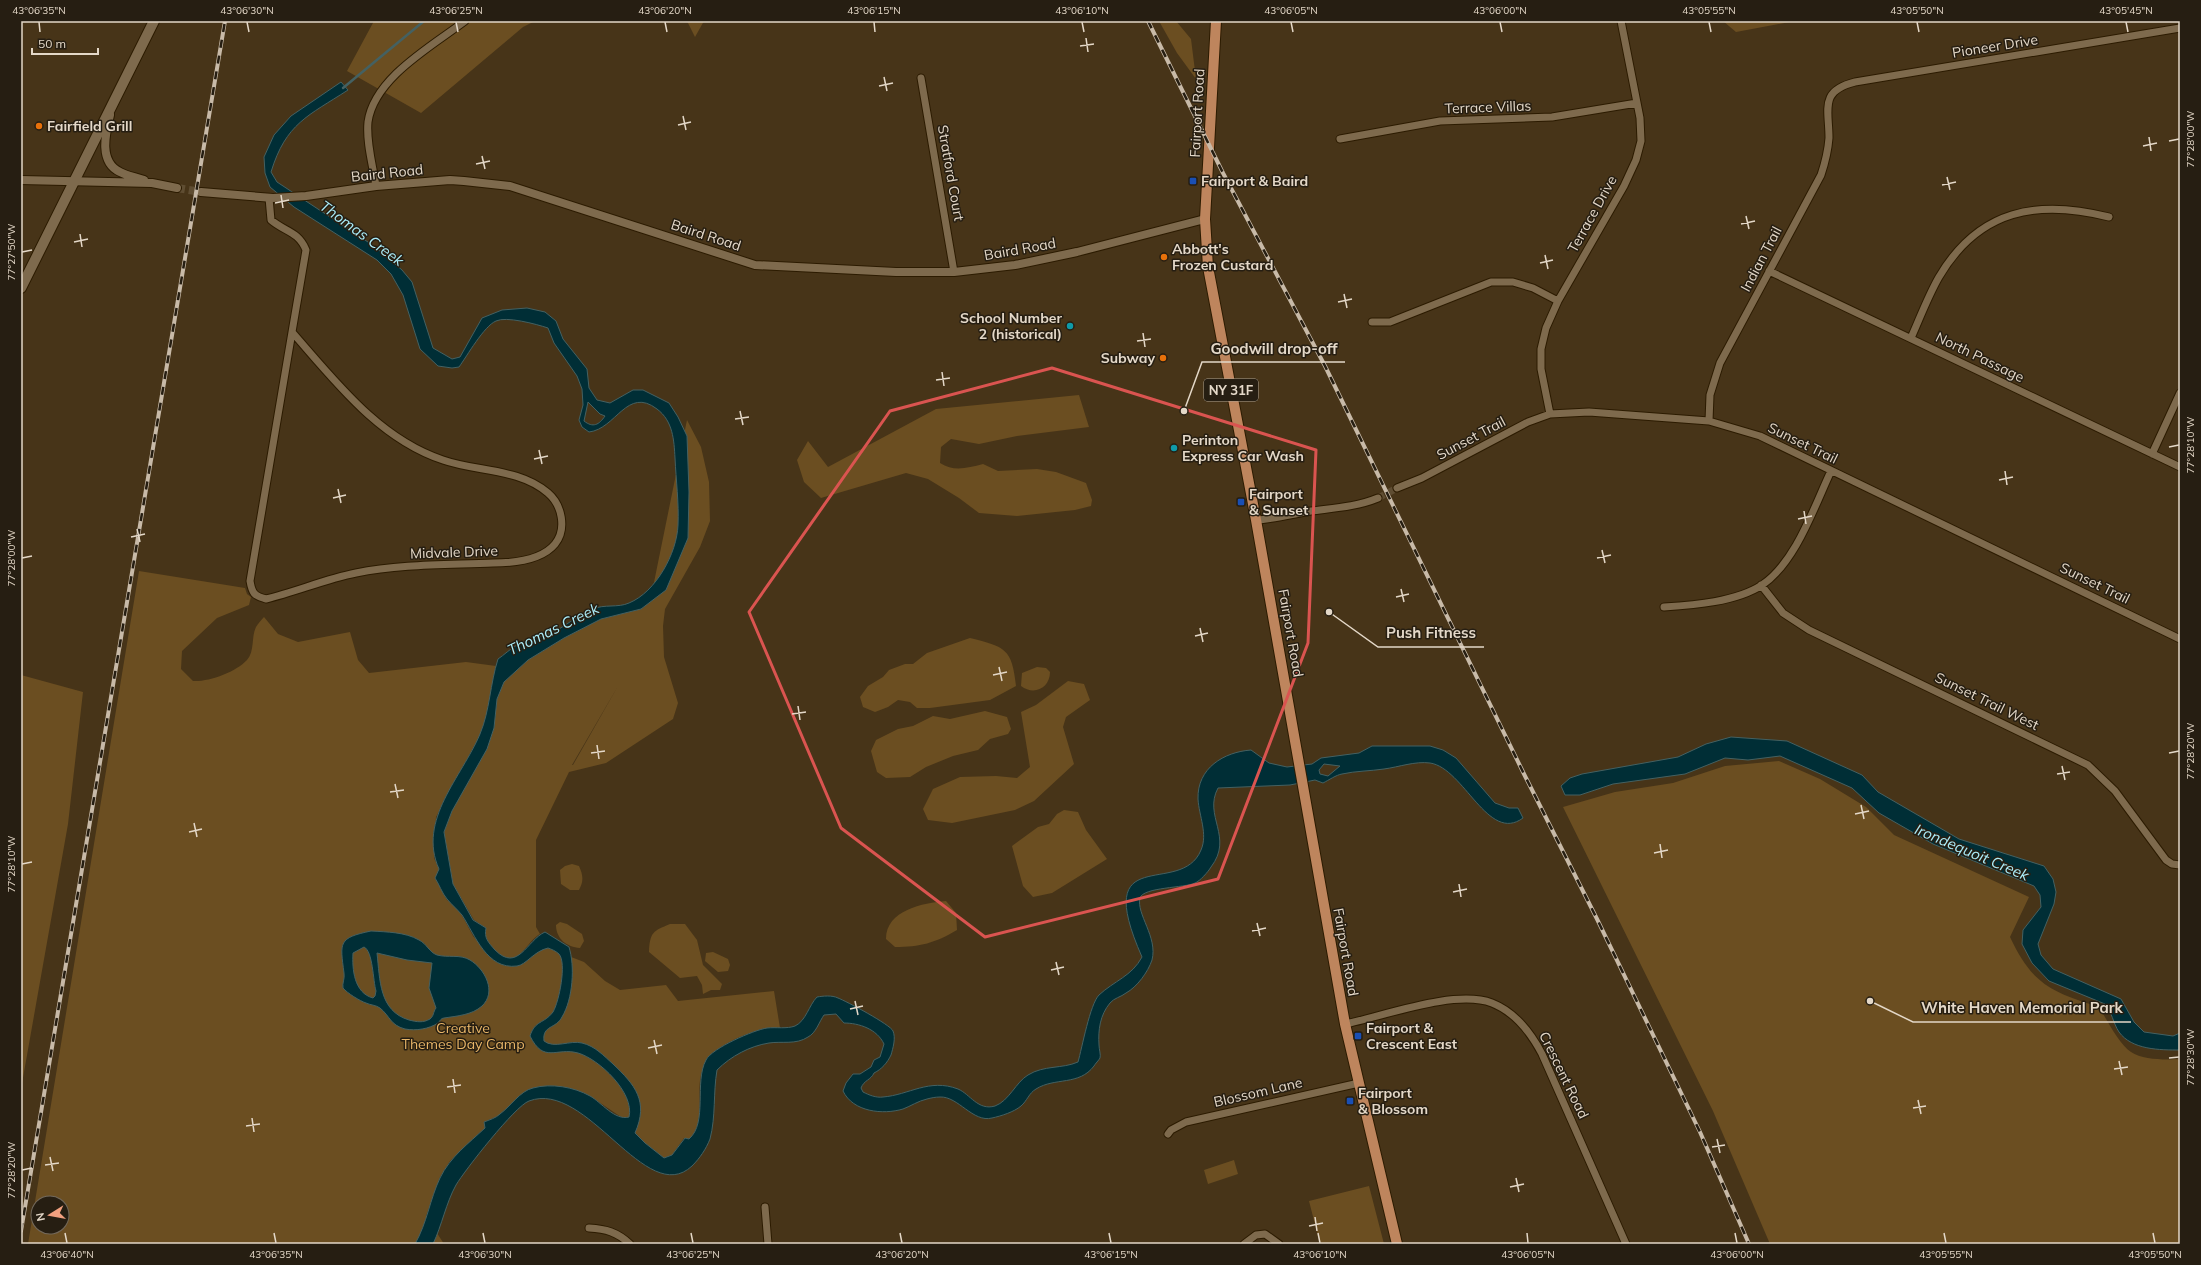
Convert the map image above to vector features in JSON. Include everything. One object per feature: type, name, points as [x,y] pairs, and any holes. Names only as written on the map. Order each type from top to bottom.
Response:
[{"type":"main road","points":[[21,288],[72,182],[111,109],[154,21]]},
{"type":"main road","name":"Fairport Road","points":[[1216,21],[1205,219],[1208,267],[1256,520],[1345,1024],[1398,1244]]},
{"type":"street","points":[[376,186],[368,135],[368,122],[375,101],[395,75],[465,21]]},
{"type":"street","name":"Terrace Drive","points":[[1550,414],[1541,368],[1541,349],[1546,328],[1558,301],[1624,186],[1636,160],[1641,141],[1637,103],[1621,21]]},
{"type":"street","name":"Pioneer Drive","points":[[1827,108],[1830,96],[1838,88],[1855,82],[2180,28]]},
{"type":"street","name":"Stratford Court","points":[[922,78],[954,272]]},
{"type":"street","name":"Terrace Villas","points":[[1340,139],[1440,121],[1552,117],[1637,103]]},
{"type":"street","name":"Indian Trail","points":[[1709,421],[1710,395],[1720,363],[1821,175],[1828,151],[1827,108]]},
{"type":"street","points":[[111,109],[104,144],[108,159],[118,172],[152,183],[178,188]]},
{"type":"street","points":[[21,180],[152,183]]},
{"type":"street","name":"Baird Road","points":[[201,192],[271,198],[326,194],[376,186],[450,180],[510,186],[755,265],[896,272],[954,272],[1012,266],[1052,258],[1205,219]]},
{"type":"street","name":"Midvale Drive","points":[[271,198],[271,220],[280,228],[301,239],[306,250],[292,332],[250,581],[252,591],[255,595],[266,599],[354,573],[378,569],[513,562],[537,556],[556,543],[560,537],[562,521],[557,505],[549,494],[534,484],[508,474],[443,460],[400,439],[360,408],[292,332]]},
{"type":"street","points":[[1911,338],[1938,278],[1948,263],[1970,240],[1999,220],[2015,213],[2044,208],[2082,210],[2109,218]]},
{"type":"street","name":"North Passage","points":[[1769,271],[2180,467]]},
{"type":"street","points":[[1372,322],[1390,322],[1491,282],[1513,282],[1533,288],[1558,301]]},
{"type":"street","points":[[2152,454],[2180,393]]},
{"type":"street","name":"Sunset Trail","points":[[1397,488],[1422,478],[1528,422],[1550,414],[1589,412],[1709,421],[1760,436],[2180,639]]},
{"type":"street","points":[[1664,607],[1716,601],[1761,585],[1776,572],[1794,548],[1831,471]]},
{"type":"street","points":[[1256,520],[1361,505],[1378,498]]},
{"type":"street","name":"Sunset Trail West","points":[[1761,585],[1783,613],[1795,622],[2088,766],[2115,791],[2166,860],[2172,864],[2180,865]]},
{"type":"street","name":"Crescent Road","points":[[1345,1024],[1430,1004],[1465,999],[1493,1003],[1511,1015],[1529,1032],[1542,1054],[1626,1244]]},
{"type":"street","name":"Blossom Lane","points":[[1168,1134],[1171,1130],[1186,1122],[1359,1083]]},
{"type":"street","points":[[765,1207],[768,1244]]},
{"type":"street","points":[[589,1228],[612,1231],[622,1236],[630,1244]]},
{"type":"street","points":[[1244,1244],[1252,1237],[1265,1234],[1279,1244]]},
{"type":"highlighted area","points":[[1052,368],[1316,450],[1308,643],[1218,879],[985,937],[841,828],[749,612],[890,411]]},
{"type":"green space","points":[[374,21],[535,21],[523,27],[421,113],[347,71]]},
{"type":"green space","points":[[687,21],[704,21],[695,37]]},
{"type":"green space","points":[[1159,21],[1176,21],[1191,39],[1196,79],[1177,53]]},
{"type":"green space","points":[[1723,21],[1795,21],[1736,32]]},
{"type":"green space","points":[[1079,395],[1089,427],[1017,436],[979,444],[951,439],[941,447],[940,463],[950,468],[966,468],[983,464],[998,471],[1037,469],[1056,472],[1086,483],[1092,500],[1091,506],[1075,510],[1017,516],[979,513],[959,498],[928,479],[906,473],[821,498],[804,482],[797,460],[808,441],[828,467],[936,409]]},
{"type":"green space","points":[[687,420],[701,447],[709,482],[710,521],[700,547],[665,609],[663,626],[664,657],[678,703],[673,719],[606,763],[569,772],[536,840],[536,927],[540,934],[515,957],[509,958],[503,956],[495,950],[489,942],[486,937],[486,928],[474,920],[453,884],[444,832],[452,811],[494,728],[497,699],[504,682],[528,660],[564,638],[601,619],[641,609],[650,602]],"holes":[[[618,686],[573,765],[572,765]]]},
{"type":"green space","name":"Creative Themes Day Camp","points":[[139,571],[245,588],[247,594],[251,597],[249,605],[217,618],[182,651],[181,669],[193,681],[207,680],[222,675],[236,668],[247,660],[251,652],[255,631],[264,617],[278,634],[298,642],[350,632],[358,660],[369,673],[466,662],[496,666],[486,718],[480,735],[436,817],[434,858],[439,869],[435,878],[447,900],[455,905],[473,936],[490,956],[505,966],[529,958],[539,950],[548,948],[584,962],[605,981],[620,990],[666,985],[678,1001],[774,991],[780,1028],[757,1031],[745,1035],[733,1040],[713,1055],[706,1064],[701,1075],[700,1109],[697,1126],[689,1139],[684,1138],[672,1155],[664,1158],[645,1143],[621,1117],[590,1096],[519,1097],[498,1116],[484,1122],[485,1128],[450,1161],[440,1177],[426,1216],[444,1244],[28,1244],[30,1232],[30,1235],[70,1235],[70,1195],[36,1195]]},
{"type":"green space","points":[[970,638],[991,644],[1005,651],[1012,664],[1016,686],[990,700],[930,708],[917,708],[910,702],[898,700],[888,707],[875,712],[863,707],[860,697],[868,686],[883,677],[889,670],[905,664],[913,664],[927,653]]},
{"type":"green space","points":[[1037,667],[1046,668],[1050,672],[1049,678],[1044,686],[1040,689],[1031,690],[1021,686],[1022,673]]},
{"type":"green space","points":[[21,675],[83,692],[68,824],[21,1089]]},
{"type":"green space","points":[[1068,681],[1084,684],[1090,700],[1066,717],[1063,727],[1074,764],[1034,801],[1015,810],[952,823],[928,820],[923,809],[933,789],[960,777],[996,776],[1017,778],[1030,767],[1021,712],[1036,705]]},
{"type":"green space","points":[[985,711],[1007,717],[1011,729],[1008,734],[990,739],[978,750],[953,756],[926,767],[910,777],[886,778],[877,772],[871,751],[876,740],[898,729],[913,726],[933,716],[950,719]]},
{"type":"green space","points":[[1779,761],[1820,779],[1866,807],[1894,835],[2029,897],[2010,937],[2026,966],[2035,976],[2056,991],[2082,1002],[2099,1007],[2118,1038],[2131,1052],[2136,1055],[2148,1058],[2180,1059],[2180,1244],[1770,1244],[1713,1111],[1563,807],[1615,792],[1673,783],[1725,766]]},
{"type":"green space","points":[[1064,810],[1078,812],[1086,830],[1107,859],[1052,893],[1033,897],[1023,886],[1012,846],[1038,827],[1049,824],[1057,814]]},
{"type":"green space","points":[[572,864],[579,866],[581,872],[582,881],[579,890],[570,890],[561,884],[560,870],[565,866]]},
{"type":"green space","points":[[946,901],[956,913],[957,930],[942,938],[920,945],[895,947],[886,939],[888,929],[892,921],[899,915],[917,906]]},
{"type":"green space","points":[[560,922],[567,924],[582,934],[584,941],[580,948],[567,944],[560,938],[556,930],[556,925]]},
{"type":"green space","points":[[670,924],[685,924],[697,940],[703,965],[722,984],[720,990],[711,990],[703,994],[702,985],[697,976],[680,978],[649,952],[650,940],[654,933]]},
{"type":"green space","points":[[713,952],[728,959],[730,965],[728,971],[718,972],[705,961],[706,953]]},
{"type":"green space","points":[[1234,1160],[1238,1174],[1208,1184],[1204,1170]]},
{"type":"green space","points":[[1369,1186],[1384,1244],[1320,1244],[1309,1201]]},
{"type":"water","points":[[341,82],[348,90],[310,114],[291,131],[277,155],[271,172],[277,182],[374,246],[402,270],[412,282],[433,348],[452,359],[460,357],[482,318],[502,310],[527,308],[545,312],[556,321],[563,339],[587,369],[589,388],[597,400],[610,403],[633,390],[643,390],[669,403],[687,436],[689,492],[688,538],[666,590],[641,609],[601,619],[564,638],[528,660],[504,682],[497,699],[494,728],[487,749],[452,811],[444,832],[453,884],[473,920],[486,928],[487,940],[495,950],[503,956],[510,958],[516,957],[545,932],[569,947],[572,963],[572,982],[569,1001],[566,1010],[559,1021],[545,1032],[544,1041],[552,1044],[577,1042],[587,1044],[613,1064],[628,1079],[638,1094],[641,1112],[635,1133],[664,1158],[672,1155],[685,1138],[689,1139],[695,1132],[700,1113],[701,1079],[706,1060],[710,1055],[734,1040],[761,1029],[789,1027],[799,1024],[817,997],[830,996],[843,1000],[877,1019],[893,1031],[894,1043],[891,1055],[884,1066],[874,1073],[861,1088],[863,1092],[875,1097],[892,1096],[919,1088],[938,1085],[958,1089],[984,1106],[995,1106],[1000,1104],[1028,1075],[1047,1068],[1066,1066],[1078,1062],[1089,1016],[1099,995],[1128,974],[1138,964],[1142,957],[1129,921],[1126,897],[1133,884],[1144,878],[1176,871],[1191,864],[1201,850],[1204,838],[1198,799],[1202,779],[1207,770],[1222,758],[1231,754],[1251,750],[1269,763],[1287,767],[1312,764],[1321,758],[1359,753],[1372,746],[1430,746],[1443,750],[1456,758],[1495,803],[1509,808],[1518,808],[1523,818],[1510,823],[1498,821],[1476,802],[1454,777],[1442,768],[1430,763],[1413,763],[1384,769],[1347,773],[1337,775],[1323,783],[1315,780],[1290,785],[1218,788],[1214,798],[1215,817],[1220,846],[1217,856],[1208,871],[1197,882],[1190,885],[1148,892],[1143,894],[1140,898],[1141,911],[1152,943],[1152,960],[1145,974],[1138,983],[1130,990],[1112,1001],[1107,1008],[1099,1028],[1100,1058],[1088,1072],[1081,1076],[1074,1079],[1043,1085],[1036,1089],[1018,1108],[1007,1114],[992,1118],[978,1117],[953,1101],[940,1097],[924,1100],[895,1111],[887,1112],[869,1110],[854,1104],[843,1091],[846,1083],[853,1074],[860,1074],[871,1067],[874,1060],[880,1057],[884,1044],[877,1034],[867,1028],[856,1024],[844,1023],[836,1014],[824,1015],[811,1035],[799,1041],[762,1044],[748,1049],[735,1056],[717,1070],[713,1122],[710,1139],[698,1160],[692,1166],[674,1175],[655,1171],[636,1159],[594,1123],[572,1108],[551,1099],[529,1101],[522,1105],[502,1126],[461,1177],[449,1199],[433,1244],[415,1244],[423,1228],[440,1178],[449,1163],[485,1128],[484,1122],[492,1119],[504,1111],[524,1092],[533,1088],[547,1086],[570,1088],[590,1096],[613,1114],[629,1117],[627,1098],[621,1088],[614,1078],[596,1062],[578,1053],[551,1053],[540,1050],[535,1045],[530,1036],[534,1027],[550,1016],[558,1000],[562,974],[562,965],[559,954],[548,948],[517,966],[507,966],[498,963],[490,957],[477,941],[462,915],[445,897],[435,878],[439,869],[434,851],[434,833],[444,799],[480,734],[486,716],[498,659],[521,643],[555,631],[593,609],[625,604],[639,598],[656,581],[663,570],[674,547],[678,525],[678,500],[674,444],[672,431],[666,419],[657,409],[647,403],[638,402],[629,405],[607,424],[598,429],[589,432],[582,427],[579,420],[583,405],[582,389],[577,376],[554,343],[548,328],[507,319],[496,321],[491,324],[481,335],[459,367],[452,368],[438,366],[420,349],[403,295],[391,274],[377,260],[294,207],[270,187],[265,173],[264,157],[274,135],[291,116]],"holes":[[[588,402],[600,414],[605,416],[600,422],[593,425],[584,421]],[[1324,764],[1340,766],[1328,776],[1320,774],[1319,770]]]},
{"type":"water","name":"Irondequoit Creek","points":[[1731,737],[1787,741],[1862,775],[1878,792],[1959,839],[2044,866],[2053,879],[2056,892],[2054,904],[2038,944],[2041,955],[2053,969],[2121,999],[2134,1022],[2144,1032],[2173,1036],[2180,1033],[2180,1050],[2147,1048],[2131,1042],[2119,1032],[2105,1004],[2049,981],[2032,963],[2022,944],[2023,930],[2041,907],[2040,895],[2034,886],[1933,844],[1879,813],[1852,788],[1780,756],[1748,760],[1725,758],[1685,774],[1613,784],[1580,795],[1565,795],[1561,786],[1570,778],[1582,774],[1678,757],[1706,744]]},
{"type":"water","points":[[371,931],[402,934],[419,940],[437,955],[466,958],[475,964],[484,975],[489,988],[489,994],[482,1006],[464,1015],[443,1018],[438,1023],[422,1029],[414,1030],[400,1027],[393,1023],[380,1008],[360,1001],[343,988],[344,975],[342,948],[347,939]],"holes":[[[364,947],[367,950],[371,960],[376,991],[373,998],[367,995],[358,986],[354,973],[353,953]],[[377,953],[407,960],[432,963],[429,988],[436,1008],[430,1019],[420,1022],[409,1020],[399,1016],[392,1010],[386,1002],[383,993]]]},
{"type":"waterway","name":"Thomas Creek","points":[[343,88],[424,21]]},
{"type":"tunnel","points":[[177,188],[201,192]]},
{"type":"tunnel","points":[[1378,498],[1397,488]]},
{"type":"railway","points":[[21,1231],[225,21]]},
{"type":"railway","points":[[1148,21],[1223,173],[1325,366],[1524,774],[1597,919],[1700,1132],[1749,1244]]},
{"type":"place","name":"Fairfield Grill","points":[[39,126]]},
{"type":"place","name":"Fairport & Baird","points":[[1193,181]]},
{"type":"place","name":"Abbott's Frozen Custard","points":[[1164,257]]},
{"type":"place","name":"School Number 2 (historical)","points":[[1070,326]]},
{"type":"place","name":"Subway","points":[[1163,358]]},
{"type":"place","name":"Goodwill drop-off","points":[[1184,411]]},
{"type":"place","name":"Perinton Express Car Wash","points":[[1174,448]]},
{"type":"place","name":"Fairport & Sunset","points":[[1241,502]]},
{"type":"place","name":"Push Fitness","points":[[1329,612]]},
{"type":"place","name":"White Haven Memorial Park","points":[[1870,1001]]},
{"type":"place","name":"Fairport & Crescent East","points":[[1358,1036]]},
{"type":"place","name":"Fairport & Blossom","points":[[1350,1101]]}]
